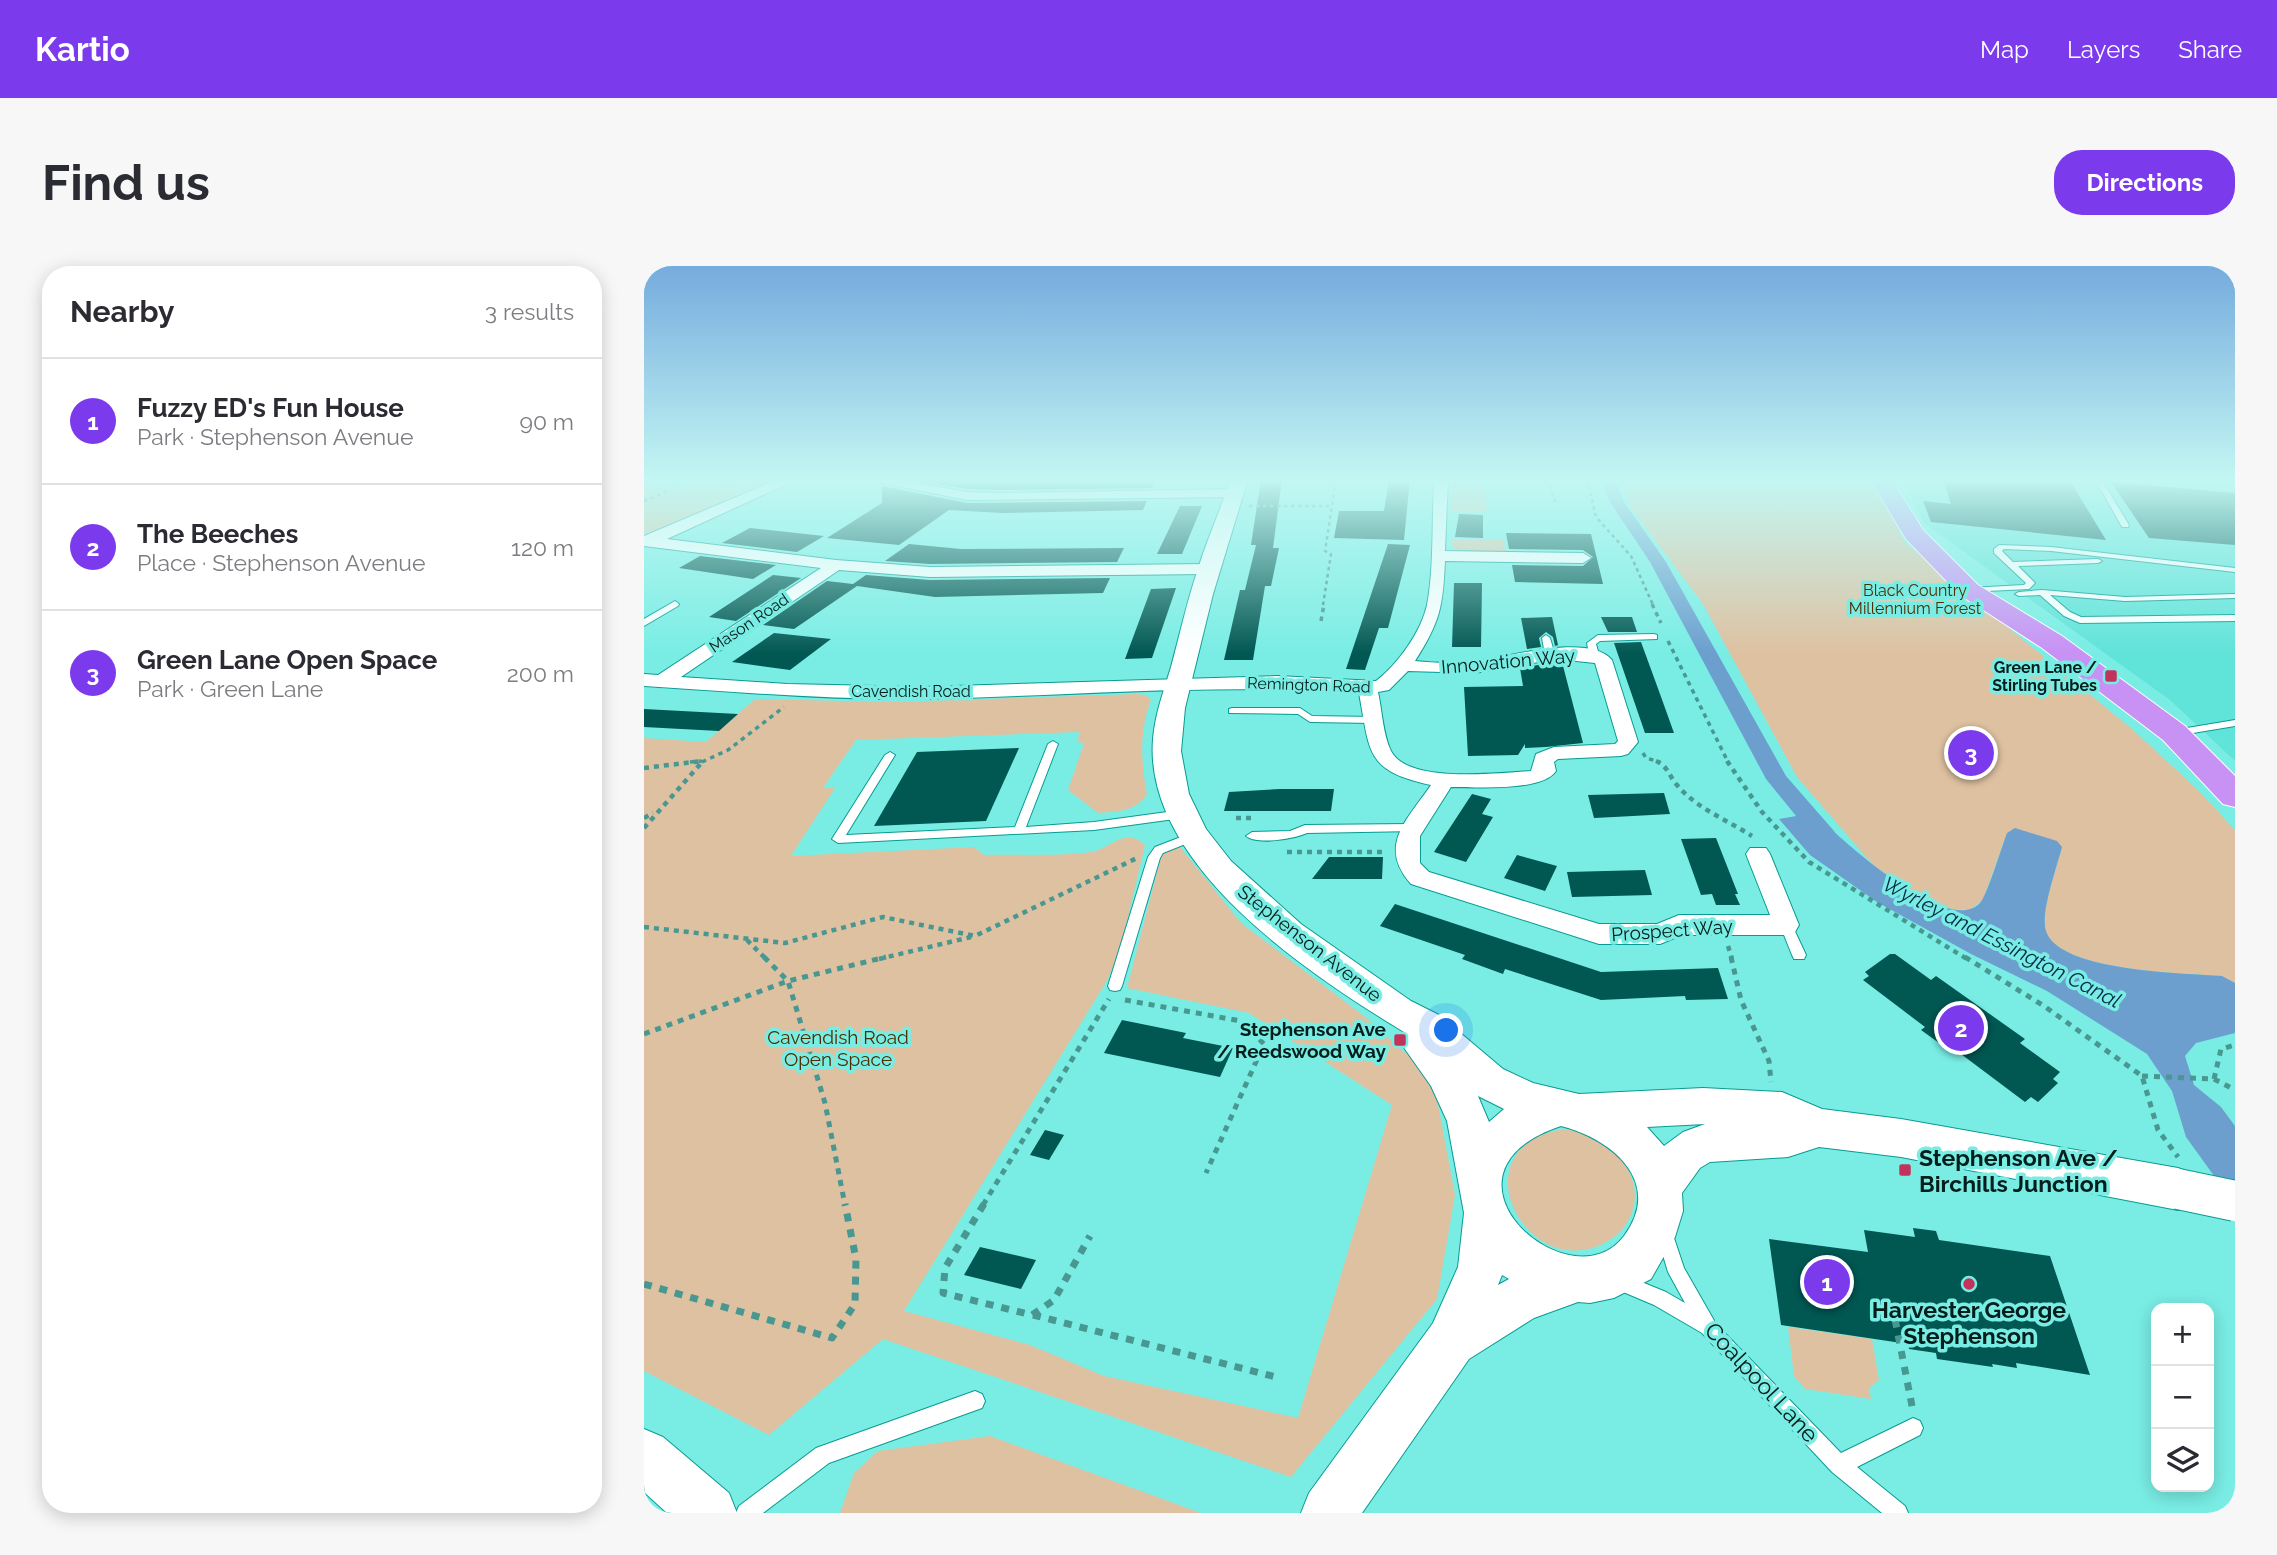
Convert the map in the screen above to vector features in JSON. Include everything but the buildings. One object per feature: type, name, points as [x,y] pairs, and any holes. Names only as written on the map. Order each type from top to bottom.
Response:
[{"type":"highway","points":[[1917,537],[1974,593],[2052,642],[2174,733],[2235,796]]},
{"type":"street","name":"Stephenson Avenue","points":[[1220,537],[1178,683],[1166,749],[1169,774],[1188,825],[1217,866],[1250,900],[1398,1012],[1423,1021],[1490,1082],[1508,1092],[1572,1110],[1750,1107],[1782,1111],[1819,1128],[1901,1138],[2235,1201]]},
{"type":"street","name":"Remington Road","points":[[1178,683],[1278,682],[1368,688],[1389,682],[1423,635],[1435,605],[1439,537]]},
{"type":"street","points":[[647,541],[836,565],[992,574],[1209,569]]},
{"type":"street","points":[[1438,556],[1583,558]]},
{"type":"street","name":"Mason Road","points":[[653,681],[836,565]]},
{"type":"street","name":"Innovation Way","points":[[1403,665],[1474,667],[1548,646],[1594,654],[1604,660],[1628,742]]},
{"type":"street","name":"Cavendish Road","points":[[653,681],[802,691],[922,693],[1178,683]]},
{"type":"street","points":[[1368,688],[1386,762],[1399,769],[1444,780],[1536,778],[1545,771],[1544,759],[1554,753],[1621,750],[1628,742]]},
{"type":"street","name":"Prospect Way","points":[[1444,780],[1408,836],[1408,865],[1420,878],[1600,934],[1660,934],[1679,925],[1786,925]]},
{"type":"street","points":[[1758,854],[1786,925]]},
{"type":"street","name":"Stephenson Avenue","points":[[1398,1012],[1409,1032],[1446,1072],[1463,1102],[1473,1142],[1483,1205]]},
{"type":"street","points":[[1329,1513],[1451,1341],[1481,1268],[1482,1167],[1493,1143],[1511,1124],[1535,1112],[1572,1110],[1610,1121],[1633,1139],[1651,1162],[1660,1204],[1649,1245],[1630,1266],[1520,1299],[1451,1341]]},
{"type":"street","name":"Stephenson Avenue","points":[[1660,1204],[1670,1166],[1701,1143],[1723,1139],[1791,1138],[1819,1128]]},
{"type":"street","points":[[1483,1205],[1496,1236],[1511,1254],[1539,1272],[1586,1280]]},
{"type":"street","points":[[644,1456],[709,1513]]},
{"type":"lane","points":[[1974,593],[2030,585],[2031,582],[1996,549],[2051,549],[2235,570]]},
{"type":"lane","points":[[2011,564],[2144,559]]},
{"type":"lane","points":[[1974,593],[2042,592],[2124,599],[2235,596]]},
{"type":"lane","points":[[2042,592],[2067,614],[2080,620],[2235,618]]},
{"type":"lane","points":[[644,623],[675,604]]},
{"type":"lane","points":[[1594,654],[1591,643],[1598,638],[1654,637]]},
{"type":"lane","points":[[1233,711],[1300,711],[1310,719],[1374,719]]},
{"type":"lane","points":[[2174,733],[2235,723]]},
{"type":"lane","points":[[1019,831],[1053,744]]},
{"type":"lane","points":[[890,755],[838,839],[1094,826],[1188,825]]},
{"type":"lane","points":[[1113,991],[1151,862],[1159,850],[1188,825]]},
{"type":"lane","points":[[1252,836],[1292,835],[1305,829],[1412,828]]},
{"type":"lane","points":[[1786,925],[1799,955]]},
{"type":"lane","name":"Coalpool Lane","points":[[1660,1204],[1677,1272],[1710,1329],[1839,1465],[1898,1513]]},
{"type":"lane","points":[[1586,1280],[1625,1283],[1660,1298],[1710,1329]]},
{"type":"lane","points":[[746,1513],[823,1455],[975,1401]]},
{"type":"lane","points":[[1839,1465],[1914,1422]]},
{"type":"path","points":[[1321,621],[1331,554],[1325,551],[1327,537]]},
{"type":"path","points":[[1614,537],[1631,556],[1709,733],[1755,805],[1792,847],[1809,862],[2044,1006],[2142,1076],[2214,1079],[2235,1090]]},
{"type":"path","points":[[644,768],[704,760],[728,750],[747,738],[802,691]]},
{"type":"path","points":[[1628,742],[1646,758],[1662,761],[1670,768],[1677,785],[1754,836],[1758,854]]},
{"type":"path","points":[[644,828],[654,813],[704,760]]},
{"type":"path","points":[[644,818],[654,813]]},
{"type":"path","points":[[644,1034],[788,981],[975,936],[1159,850]]},
{"type":"path","points":[[644,928],[785,943],[883,917],[975,936]]},
{"type":"path","points":[[1721,925],[1738,976],[1740,997],[1773,1072],[1771,1085],[1748,1093],[1750,1107]]},
{"type":"path","points":[[644,1284],[832,1338],[855,1304],[856,1259],[851,1224],[825,1103],[788,981],[747,940]]},
{"type":"path","points":[[1206,1174],[1264,1044],[1241,1021],[1113,991],[946,1268],[943,1293],[1276,1377]]},
{"type":"path","points":[[2214,1079],[2221,1049],[2235,1045]]},
{"type":"path","points":[[1032,1315],[1054,1300],[1090,1236]]},
{"type":"path","points":[[1884,1312],[1894,1314],[1914,1422]]},
{"type":"shaded area","points":[[1944,537],[2235,537],[2235,761],[2170,700]]},
{"type":"green space","name":"Black Country Millennium Forest","points":[[1653,537],[1902,537],[1905,543],[2132,729],[2199,791],[2235,830],[2235,983],[2222,976],[2125,968],[2074,955],[2056,945],[2046,931],[2045,913],[2062,847],[2007,833],[1983,899],[1971,909],[1952,909],[1925,899],[1873,865],[1797,777],[1703,604]]},
{"type":"green space","points":[[1451,540],[1504,540],[1505,552],[1454,550]]},
{"type":"green space","name":"Cavendish Road Open Space","points":[[1146,695],[1151,700],[1144,724],[1142,747],[1147,795],[1131,807],[1098,813],[1068,790],[1084,743],[1078,742],[1079,732],[856,740],[823,788],[835,788],[791,856],[974,847],[984,855],[1070,854],[1095,851],[1125,838],[1138,840],[1145,845],[1119,955],[1105,984],[904,1311],[1030,1345],[1104,1376],[1298,1418],[1392,1105],[1249,1013],[1127,988],[1161,857],[1167,850],[1180,847],[1241,923],[1364,1016],[1433,1078],[1455,1195],[1437,1299],[1291,1477],[883,1339],[769,1435],[644,1371],[644,738],[706,742],[755,699],[893,702]]},
{"type":"green space","points":[[1564,1129],[1597,1140],[1611,1150],[1631,1177],[1635,1193],[1633,1210],[1624,1227],[1598,1246],[1570,1250],[1545,1243],[1525,1227],[1512,1205],[1508,1181],[1514,1159],[1532,1140]]},
{"type":"green space","points":[[1788,1327],[1872,1339],[1879,1380],[1869,1388],[1871,1399],[1805,1389],[1794,1376]]},
{"type":"green space","points":[[990,1436],[1201,1513],[840,1513],[854,1473],[878,1451]]},
{"type":"water","points":[[1814,813],[1845,842],[1894,880],[1919,896],[1944,907],[1965,910],[1983,899],[2007,833],[2015,828],[2057,841],[2062,847],[2045,913],[2046,931],[2056,945],[2074,955],[2125,968],[2222,976],[2235,983],[2235,1033],[2196,1043],[2185,1056],[2194,1085],[2221,1107],[2235,1126],[2235,1205],[2186,1137],[2172,1091],[2147,1054],[2047,991],[1971,954],[1877,902],[1810,855],[1779,819]]},
{"type":"waterway","name":"Wyrley and Essington Canal","points":[[1641,537],[1658,562],[1777,779],[1826,837]]},
{"type":"place","name":"Green Lane / Stirling Tubes","points":[[2111,676]]},
{"type":"place","name":"Green Lane Open Space","points":[[1971,753]]},
{"type":"place","name":"The Beeches","points":[[1961,1028]]},
{"type":"place","name":"Stephenson Ave / Reedswood Way","points":[[1400,1040]]},
{"type":"place","name":"Stephenson Ave / Birchills Junction","points":[[1905,1170]]},
{"type":"place","name":"Fuzzy ED's Fun House","points":[[1827,1282]]},
{"type":"place","name":"Harvester George Stephenson","points":[[1969,1284]]}]
